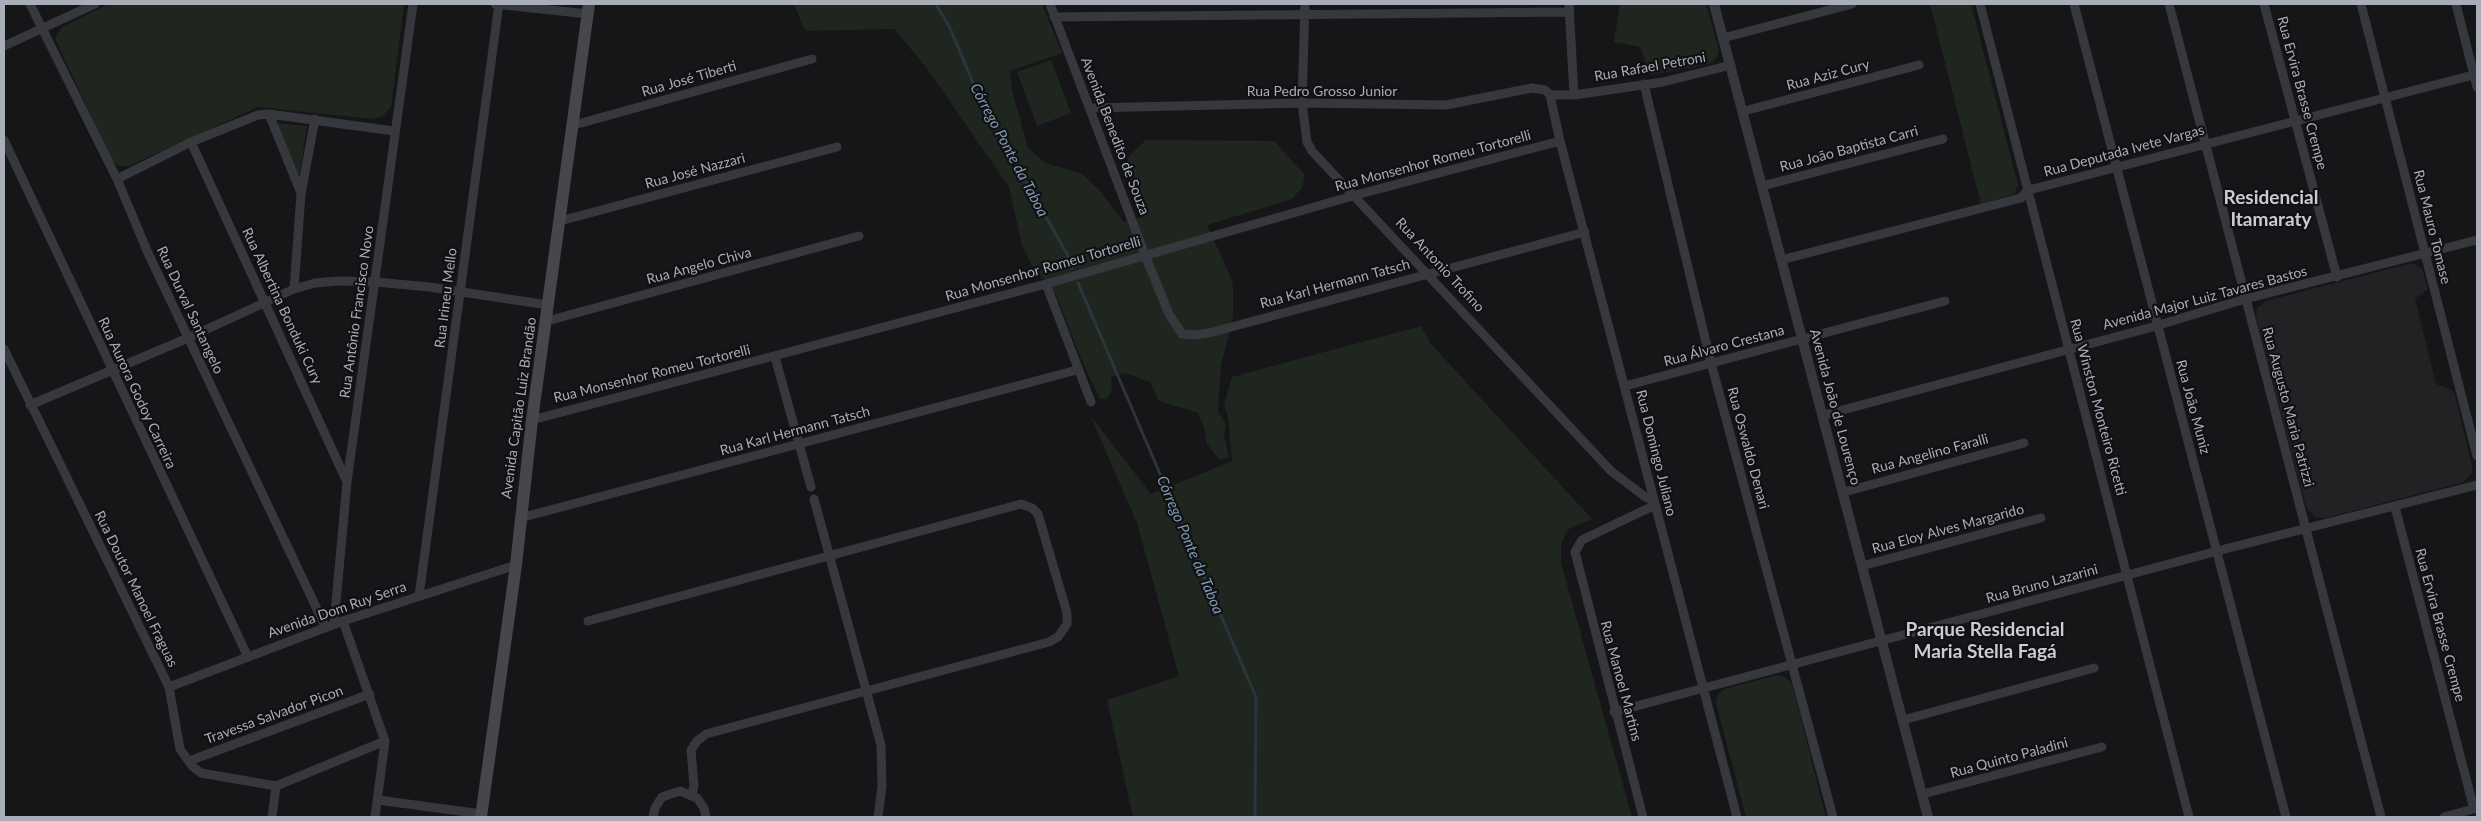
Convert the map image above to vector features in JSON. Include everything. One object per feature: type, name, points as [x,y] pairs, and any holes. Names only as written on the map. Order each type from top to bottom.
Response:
[{"type":"main road","name":"Avenida Capitão Luiz Brandão","points":[[481,816],[516,565],[532,420],[589,9]]},
{"type":"street","name":"Rua Durval Santangelo","points":[[30,4],[117,179],[148,253],[188,338],[370,694],[385,740]]},
{"type":"street","points":[[4,46],[95,4]]},
{"type":"street","name":"Rua Antônio Francisco Novo","points":[[334,624],[347,482],[413,4]]},
{"type":"street","points":[[495,4],[589,9]]},
{"type":"street","name":"Rua Irineu Mello","points":[[419,596],[499,4]]},
{"type":"street","name":"Avenida Benedito de Souza","points":[[1050,4],[1091,108],[1145,255],[1178,330],[1187,335],[1209,333]]},
{"type":"street","name":"Rua Antonio Trofino","points":[[1304,4],[1302,103],[1307,142],[1312,151],[1428,272],[1611,471],[1654,503]]},
{"type":"street","name":"Avenida João de Lourenço","points":[[1714,4],[1744,111],[1781,260],[1824,415],[1928,817]]},
{"type":"street","points":[[1723,38],[1852,4]]},
{"type":"street","name":"Rua Winston Monteiro Ricetti","points":[[1980,4],[2189,817]]},
{"type":"street","name":"Rua João Muniz","points":[[2074,4],[2286,817]]},
{"type":"street","name":"Rua Augusto Maria Patrizzi","points":[[2169,4],[2381,817]]},
{"type":"street","name":"Rua Ervira Brasse Crempe","points":[[2264,4],[2337,276]]},
{"type":"street","name":"Rua Mauro Tomase","points":[[2361,4],[2477,456]]},
{"type":"street","points":[[2456,4],[2476,74],[2477,87]]},
{"type":"street","points":[[1054,17],[1305,15],[1569,8],[1574,95]]},
{"type":"street","name":"Rua José Tiberti","points":[[574,125],[812,59]]},
{"type":"street","name":"Rua Aziz Cury","points":[[1744,111],[1919,65]]},
{"type":"street","name":"Rua Rafael Petroni","points":[[1550,95],[1574,95],[1663,82],[1731,66]]},
{"type":"street","name":"Rua Deputada Ivete Vargas","points":[[1781,260],[2021,198],[2027,191],[2476,74]]},
{"type":"street","name":"Rua Oswaldo Denari","points":[[1644,84],[1711,363],[1833,817]]},
{"type":"street","name":"Rua Pedro Grosso Junior","points":[[1091,108],[1302,103],[1446,105],[1532,88],[1545,90],[1550,95]]},
{"type":"street","name":"Rua Domingo Juliano","points":[[1550,95],[1560,141],[1737,817]]},
{"type":"street","points":[[117,179],[191,142],[258,115],[268,114],[315,119],[394,131]]},
{"type":"street","points":[[268,114],[301,194]]},
{"type":"street","points":[[294,289],[301,194],[315,119]]},
{"type":"street","name":"Rua João Baptista Carri","points":[[1762,186],[1943,138]]},
{"type":"street","name":"Rua Aurora Godoy Carreira","points":[[4,140],[111,371],[248,657]]},
{"type":"street","name":"Rua Monsenhor Romeu Tortorelli","points":[[532,420],[1046,284],[1356,195],[1560,141]]},
{"type":"street","name":"Rua Albertina Bonduki Cury","points":[[191,142],[347,482]]},
{"type":"street","name":"Rua José Nazzari","points":[[560,221],[837,147]]},
{"type":"street","name":"Rua Karl Hermann Tatsch","points":[[1209,333],[1428,272],[1585,232]]},
{"type":"street","name":"Rua Angelo Chiva","points":[[547,321],[859,236]]},
{"type":"street","name":"Avenida Major Luiz Tavares Bastos","points":[[1824,415],[2158,326],[2245,299],[2477,240]]},
{"type":"street","points":[[30,405],[188,338],[294,289],[315,283],[339,281],[376,282],[548,305]]},
{"type":"street","points":[[1046,284],[1077,370],[1091,402]]},
{"type":"street","name":"Rua Álvaro Crestana","points":[[1625,386],[1945,301]]},
{"type":"street","name":"Rua Doutor Manoel Fraguas","points":[[4,349],[169,688],[179,743],[189,761],[196,771],[208,775],[276,786]]},
{"type":"street","points":[[775,357],[811,487]]},
{"type":"street","name":"Rua Karl Hermann Tatsch","points":[[520,518],[1077,370]]},
{"type":"street","name":"Rua Angelino Faralli","points":[[1844,492],[2024,444]]},
{"type":"street","name":"Rua Bruno Lazarini","points":[[1614,712],[2216,551],[2477,485]]},
{"type":"street","points":[[814,499],[878,733],[882,758],[882,787],[878,817]]},
{"type":"street","name":"Rua Manoel Martins","points":[[1643,817],[1614,712],[1575,552],[1582,540],[1654,503]]},
{"type":"street","points":[[588,621],[829,554],[1025,504],[1038,514],[1067,613],[1065,629],[1054,640],[701,737],[694,745],[690,755],[694,786],[692,794]]},
{"type":"street","name":"Rua Ervira Brasse Crempe","points":[[2395,507],[2476,809]]},
{"type":"street","name":"Rua Eloy Alves Margarido","points":[[1862,566],[2041,518]]},
{"type":"street","name":"Avenida Dom Ruy Serra","points":[[169,688],[334,624],[516,565]]},
{"type":"street","points":[[1903,720],[2094,668]]},
{"type":"street","name":"Travessa Salvador Picon","points":[[189,761],[370,694]]},
{"type":"street","points":[[272,817],[276,786],[385,740],[375,817]]},
{"type":"street","name":"Rua Quinto Paladini","points":[[1923,794],[2102,747]]},
{"type":"street","points":[[653,817],[658,802],[667,794],[680,791],[692,794],[701,803],[706,817]]},
{"type":"street","points":[[378,800],[481,816]]},
{"type":"street","points":[[2444,817],[2476,809]]},
{"type":"shaded area","points":[[109,4],[404,4],[391,107],[383,116],[372,119],[258,107],[129,166],[118,166],[111,160],[55,38],[62,27]]},
{"type":"shaded area","points":[[794,4],[1042,4],[1062,53],[1010,71],[1012,90],[1028,148],[1045,163],[1081,173],[1099,190],[1124,222],[1143,217],[1125,169],[1129,156],[1146,140],[1274,141],[1305,175],[1302,188],[1292,199],[1207,225],[1232,280],[1233,287],[1233,316],[1221,366],[1218,412],[1226,424],[1224,435],[1229,458],[1219,460],[1207,444],[1204,427],[1198,413],[1159,401],[1150,382],[1125,373],[1111,377],[1112,390],[1107,399],[1100,399],[1081,359],[1056,294],[1031,264],[1022,245],[1009,187],[926,67],[894,29],[805,31]]},
{"type":"shaded area","points":[[1620,4],[1706,4],[1719,50],[1717,57],[1709,64],[1650,75],[1640,47],[1614,42]]},
{"type":"shaded area","points":[[1930,4],[1971,4],[2018,185],[2014,194],[1981,204]]},
{"type":"shaded area","points":[[1051,60],[1071,113],[1037,126],[1017,72]]},
{"type":"shaded area","points":[[276,123],[307,126],[300,174],[298,175]]},
{"type":"shaded area","points":[[2412,263],[2422,269],[2428,289],[2415,299],[2436,384],[2454,391],[2472,465],[2472,473],[2464,482],[2325,518],[2315,517],[2306,507],[2256,317],[2257,308],[2266,301]]},
{"type":"shaded area","points":[[1421,326],[1431,344],[1592,519],[1567,530],[1561,545],[1561,563],[1632,817],[1133,817],[1107,700],[1179,676],[1137,523],[1090,415],[1151,494],[1232,461],[1228,416],[1224,405],[1232,377]]},
{"type":"shaded area","points":[[1777,675],[1785,677],[1792,684],[1826,817],[1746,817],[1716,703],[1718,695],[1724,689]]},
{"type":"waterway","name":"Córrego Ponte da Taboa","points":[[936,4],[950,28],[982,104],[1067,254],[1072,268]]},
{"type":"waterway","name":"Córrego Ponte da Taboa","points":[[1078,283],[1256,697],[1255,817]]},
{"type":"district","name":"Residencial Itamaraty","points":[[2271,209]]},
{"type":"district","name":"Parque Residencial Maria Stella Fagá","points":[[1985,641]]}]
